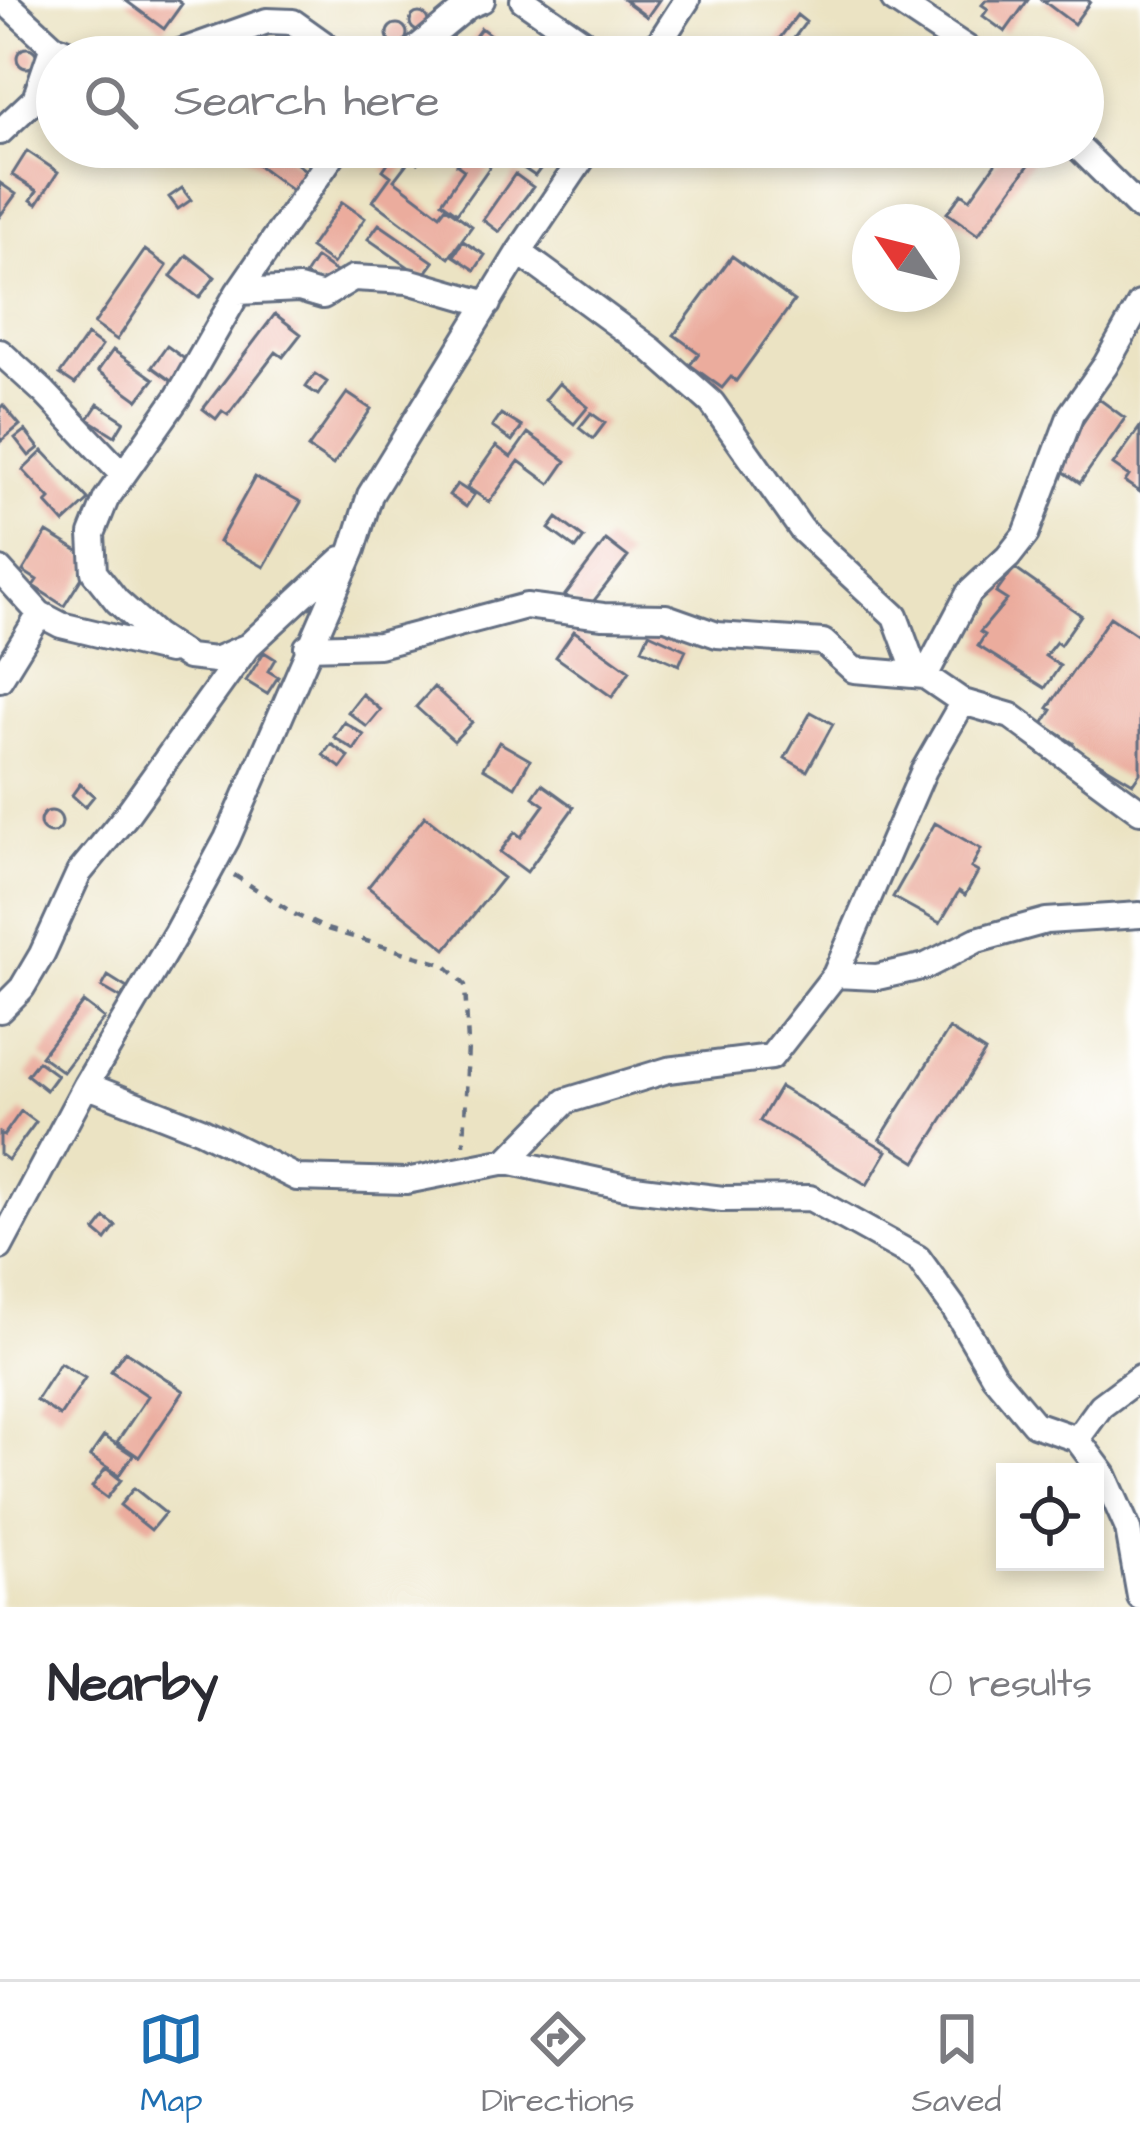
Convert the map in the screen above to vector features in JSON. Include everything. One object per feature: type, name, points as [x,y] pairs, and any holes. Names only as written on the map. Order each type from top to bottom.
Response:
[{"type":"street","points":[[3,0],[42,36]]},
{"type":"street","points":[[432,36],[482,0]]},
{"type":"street","points":[[664,36],[687,0]]},
{"type":"street","points":[[894,0],[948,36]]},
{"type":"street","points":[[537,4],[578,36]]},
{"type":"street","points":[[226,36],[268,21],[293,22],[313,36]]},
{"type":"street","points":[[0,132],[36,93]]},
{"type":"street","points":[[188,657],[117,601],[94,572],[92,534],[106,499],[178,397],[238,292],[324,168]]},
{"type":"street","points":[[0,1247],[86,1085],[214,863],[353,549],[378,480],[576,168]]},
{"type":"street","points":[[1099,168],[1140,208]]},
{"type":"street","points":[[519,252],[652,350],[712,403],[802,530],[895,616],[912,662],[925,676],[963,702],[1011,716],[1140,811]]},
{"type":"street","points":[[238,292],[299,289],[323,296],[353,278],[408,281],[488,304]]},
{"type":"street","points":[[925,676],[969,593],[1026,534],[1071,413],[1140,304]]},
{"type":"street","points":[[0,352],[123,475]]},
{"type":"street","points":[[0,1010],[22,988],[42,954],[79,873],[248,646],[353,549]]},
{"type":"street","points":[[0,570],[40,614],[61,626],[215,660],[248,646]]},
{"type":"street","points":[[307,647],[379,645],[526,606],[603,616],[666,617],[717,634],[823,643],[854,670],[925,676]]},
{"type":"street","points":[[0,679],[40,614]]},
{"type":"street","points":[[507,1161],[566,1101],[668,1070],[770,1057],[835,975],[924,770],[963,702]]},
{"type":"street","points":[[835,975],[878,977],[926,966],[977,940],[1046,921],[1140,915]]},
{"type":"street","points":[[86,1085],[201,1130],[297,1178],[406,1180],[507,1161],[646,1190],[723,1199],[810,1198],[918,1258],[994,1376],[1034,1424],[1077,1439],[1104,1475],[1128,1529],[1140,1598]]},
{"type":"street","points":[[1077,1439],[1101,1406],[1140,1376]]},
{"type":"path","points":[[214,863],[296,915],[327,929],[445,964],[465,985],[468,1044],[463,1169]]},
{"type":"building","points":[[125,0],[177,0],[182,4],[164,29]]},
{"type":"building","points":[[624,0],[659,0],[647,17]]},
{"type":"building","points":[[986,0],[1028,0],[1005,32],[983,16],[988,9],[982,5]]},
{"type":"building","points":[[1042,0],[1088,0],[1090,2],[1074,24]]},
{"type":"building","points":[[419,13],[428,22],[419,31],[410,22]]},
{"type":"building","points":[[797,15],[806,22],[796,36],[781,36]]},
{"type":"building","points":[[390,27],[404,27],[406,36],[388,36]]},
{"type":"building","points":[[20,51],[34,51],[34,65],[20,65]]},
{"type":"building","points":[[27,151],[36,157],[36,168],[58,172],[37,204],[31,200],[37,191],[12,175]]},
{"type":"building","points":[[262,168],[303,168],[313,176],[298,195]]},
{"type":"building","points":[[403,168],[394,180],[440,215],[446,207],[472,226],[449,258],[373,201],[391,176],[383,170]]},
{"type":"building","points":[[489,168],[457,213],[442,202],[464,170]]},
{"type":"building","points":[[992,168],[1027,168],[978,235],[960,222],[960,204],[954,204],[962,193],[970,199]]},
{"type":"building","points":[[515,174],[533,187],[499,232],[483,220]]},
{"type":"building","points":[[0,183],[16,194],[0,216]]},
{"type":"building","points":[[182,188],[191,200],[178,209],[169,197]]},
{"type":"building","points":[[342,202],[365,218],[333,264],[310,248]]},
{"type":"building","points":[[379,224],[434,262],[423,277],[368,239]]},
{"type":"building","points":[[463,241],[485,255],[475,270],[454,256]]},
{"type":"building","points":[[145,250],[167,266],[117,340],[94,324]]},
{"type":"building","points":[[187,255],[215,277],[199,298],[171,276]]},
{"type":"building","points":[[732,256],[794,301],[736,381],[731,377],[722,388],[690,365],[699,353],[674,335]]},
{"type":"building","points":[[316,258],[336,272],[325,288],[305,275]]},
{"type":"building","points":[[275,314],[301,334],[283,357],[276,352],[228,415],[222,411],[216,419],[203,409]]},
{"type":"building","points":[[87,335],[102,346],[75,384],[60,374]]},
{"type":"building","points":[[167,346],[193,365],[178,386],[152,367]]},
{"type":"building","points":[[113,350],[154,379],[138,400],[98,371]]},
{"type":"building","points":[[315,374],[327,382],[318,395],[306,387]]},
{"type":"building","points":[[559,383],[588,407],[574,424],[545,400]]},
{"type":"building","points":[[347,393],[371,409],[333,465],[308,448]]},
{"type":"building","points":[[1099,399],[1125,418],[1080,483],[1054,465]]},
{"type":"building","points":[[98,404],[124,421],[115,436],[88,419]]},
{"type":"building","points":[[3,405],[20,425],[0,442],[0,408]]},
{"type":"building","points":[[591,413],[605,423],[593,439],[579,428]]},
{"type":"building","points":[[501,414],[522,427],[512,441],[492,427]]},
{"type":"building","points":[[1140,427],[1140,492],[1113,465]]},
{"type":"building","points":[[25,430],[39,448],[29,456],[15,438]]},
{"type":"building","points":[[528,433],[566,461],[550,484],[519,461],[489,502],[467,487],[496,446],[511,457]]},
{"type":"building","points":[[43,451],[89,500],[64,523],[46,503],[50,499],[23,470]]},
{"type":"building","points":[[255,477],[301,502],[264,567],[219,542]]},
{"type":"building","points":[[457,484],[474,495],[466,507],[449,495]]},
{"type":"building","points":[[557,518],[584,538],[576,549],[549,529]]},
{"type":"building","points":[[47,532],[93,560],[64,606],[33,586],[37,580],[23,571]]},
{"type":"building","points":[[606,540],[628,557],[586,611],[565,595]]},
{"type":"building","points":[[1014,568],[1081,615],[1060,645],[1056,642],[1045,656],[1060,666],[1045,688],[978,646],[985,635],[980,632],[1007,600],[996,593]]},
{"type":"building","points":[[1110,617],[1140,637],[1140,773],[1133,783],[1043,724],[1052,710],[1048,708]]},
{"type":"building","points":[[574,631],[630,671],[612,697],[556,657]]},
{"type":"building","points":[[649,633],[686,650],[679,665],[642,649]]},
{"type":"building","points":[[264,652],[275,659],[268,671],[278,677],[267,694],[246,681]]},
{"type":"building","points":[[434,687],[472,722],[454,741],[416,707]]},
{"type":"building","points":[[362,694],[381,710],[367,727],[348,712]]},
{"type":"building","points":[[811,712],[833,724],[807,771],[785,758]]},
{"type":"building","points":[[344,722],[364,735],[354,750],[334,737]]},
{"type":"building","points":[[499,742],[530,760],[515,787],[483,768]]},
{"type":"building","points":[[331,744],[349,757],[341,768],[323,755]]},
{"type":"building","points":[[80,784],[94,796],[85,807],[72,795]]},
{"type":"building","points":[[542,784],[574,807],[527,872],[500,852],[515,832],[521,837],[544,805],[533,797]]},
{"type":"building","points":[[51,811],[62,822],[51,833],[40,822]]},
{"type":"building","points":[[425,816],[503,878],[446,949],[368,887]]},
{"type":"building","points":[[935,823],[981,849],[971,868],[978,872],[965,895],[959,891],[940,923],[893,897]]},
{"type":"building","points":[[108,976],[127,988],[121,998],[102,987]]},
{"type":"building","points":[[83,1002],[104,1018],[63,1072],[41,1056]]},
{"type":"building","points":[[949,1029],[985,1052],[916,1162],[880,1139]]},
{"type":"building","points":[[38,1061],[57,1075],[46,1090],[27,1075]]},
{"type":"building","points":[[780,1087],[887,1151],[867,1185],[760,1121]]},
{"type":"building","points":[[21,1111],[36,1122],[8,1160],[0,1154],[0,1133],[4,1135]]},
{"type":"building","points":[[105,1218],[116,1226],[106,1240],[95,1231]]},
{"type":"building","points":[[125,1351],[184,1391],[139,1457],[117,1442],[148,1396],[111,1371]]},
{"type":"building","points":[[60,1363],[85,1378],[60,1416],[36,1400]]},
{"type":"building","points":[[104,1436],[133,1455],[119,1475],[90,1456]]},
{"type":"building","points":[[106,1468],[121,1480],[107,1498],[92,1487]]},
{"type":"building","points":[[134,1488],[165,1513],[151,1530],[120,1505]]}]
